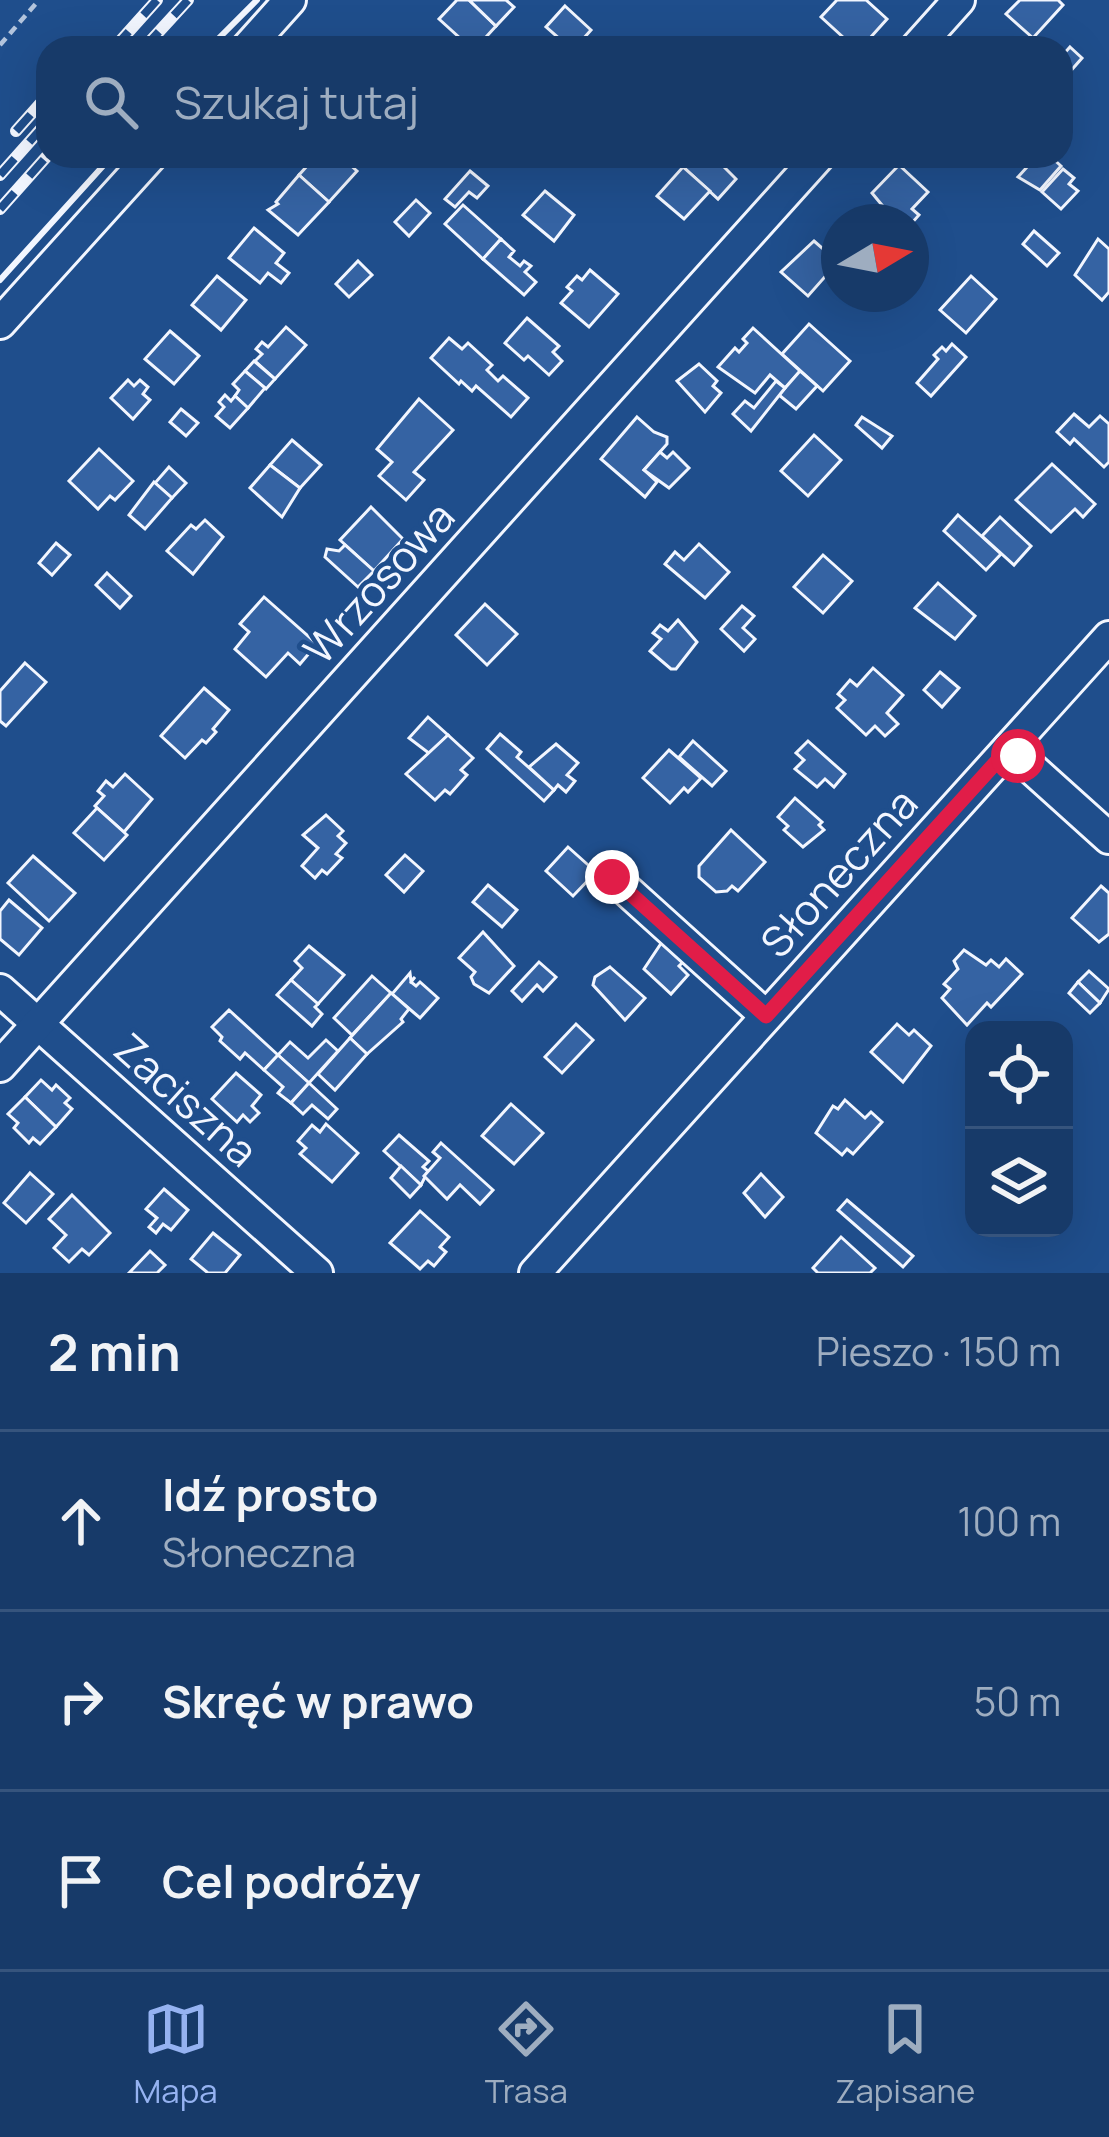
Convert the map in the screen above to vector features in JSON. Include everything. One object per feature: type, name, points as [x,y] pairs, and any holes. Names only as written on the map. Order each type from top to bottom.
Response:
[{"type":"street","points":[[258,36],[290,0]]},
{"type":"street","points":[[927,36],[959,0]]},
{"type":"street","points":[[0,323],[140,168]]},
{"type":"street","name":"Wrzosowa","points":[[0,1066],[808,168]]},
{"type":"street","name":"Słoneczna","points":[[535,1273],[1109,637]]},
{"type":"street","points":[[1009,748],[1109,838]]},
{"type":"street","points":[[612,877],[766,1016]]},
{"type":"street","name":"Zaciszna","points":[[0,990],[317,1273]]},
{"type":"path","points":[[0,45],[39,0]]},
{"type":"building","points":[[457,0],[469,0],[496,26],[487,36],[458,36],[439,19]]},
{"type":"building","points":[[469,0],[506,0],[514,7],[496,26]]},
{"type":"building","points":[[837,0],[866,0],[887,19],[872,36],[842,36],[821,17]]},
{"type":"building","points":[[1020,0],[1058,0],[1063,5],[1035,36],[1006,14]]},
{"type":"building","points":[[565,6],[591,30],[586,36],[556,36],[546,27]]},
{"type":"building","points":[[305,168],[357,171],[329,202],[299,175]]},
{"type":"building","points":[[682,168],[710,191],[684,219],[657,196]]},
{"type":"building","points":[[684,168],[725,168],[736,179],[718,199]]},
{"type":"building","points":[[896,168],[902,168],[928,192],[917,204],[881,204],[872,193]]},
{"type":"building","points":[[1026,168],[1059,168],[1040,190],[1018,177]]},
{"type":"building","points":[[1063,169],[1074,178],[1069,184],[1078,191],[1061,209],[1042,192]]},
{"type":"building","points":[[470,171],[488,186],[477,198],[469,192],[455,207],[445,199]]},
{"type":"building","points":[[299,175],[329,202],[298,235],[268,210]]},
{"type":"building","points":[[545,191],[574,215],[554,241],[523,215]]},
{"type":"building","points":[[416,200],[430,213],[409,236],[395,222]]},
{"type":"building","points":[[463,205],[501,239],[483,259],[445,224]]},
{"type":"building","points":[[254,228],[284,253],[276,263],[289,273],[281,283],[268,273],[260,283],[229,258]]},
{"type":"building","points":[[1034,231],[1059,253],[1047,266],[1023,244]]},
{"type":"building","points":[[501,239],[514,251],[509,257],[520,266],[524,261],[531,266],[525,272],[536,282],[524,295],[483,259]]},
{"type":"building","points":[[1098,239],[1109,249],[1109,292],[1102,300],[1075,275]]},
{"type":"building","points":[[814,241],[821,247],[821,281],[808,296],[781,272]]},
{"type":"building","points":[[358,261],[372,275],[349,297],[336,284]]},
{"type":"building","points":[[590,270],[618,294],[589,327],[561,303],[572,291],[567,287]]},
{"type":"building","points":[[217,276],[246,300],[221,330],[192,305]]},
{"type":"building","points":[[971,276],[996,299],[966,333],[940,310]]},
{"type":"building","points":[[527,318],[559,346],[553,352],[562,361],[549,375],[505,343]]},
{"type":"building","points":[[809,324],[850,361],[823,391],[782,354]]},
{"type":"building","points":[[286,327],[306,345],[275,379],[255,361],[262,354],[256,349],[262,342],[268,347]]},
{"type":"building","points":[[753,328],[800,371],[785,388],[770,375],[755,393],[718,367],[735,348],[739,352]]},
{"type":"building","points":[[170,331],[199,356],[174,384],[145,359]]},
{"type":"building","points":[[449,338],[462,349],[468,343],[492,365],[487,370],[498,381],[503,376],[528,398],[511,417],[476,386],[472,391],[459,384],[431,358]]},
{"type":"building","points":[[952,344],[966,357],[931,396],[917,383],[938,359],[934,355]]},
{"type":"building","points":[[254,361],[275,379],[266,389],[245,371]]},
{"type":"building","points":[[699,364],[717,381],[713,386],[721,393],[705,412],[677,381]]},
{"type":"building","points":[[245,371],[265,388],[248,408],[235,396],[239,390],[233,384]]},
{"type":"building","points":[[800,371],[817,386],[796,409],[779,395]]},
{"type":"building","points":[[128,380],[134,386],[140,380],[148,387],[143,394],[150,400],[133,419],[111,398]]},
{"type":"building","points":[[776,381],[785,388],[751,431],[733,414],[745,401],[754,408]]},
{"type":"building","points":[[225,395],[231,401],[235,396],[248,408],[230,428],[216,416],[224,407],[219,402]]},
{"type":"building","points":[[419,399],[453,430],[414,472],[424,480],[406,500],[379,476],[392,462],[377,449]]},
{"type":"building","points":[[181,409],[198,423],[186,436],[170,422]]},
{"type":"building","points":[[1074,414],[1089,427],[1100,416],[1109,424],[1109,462],[1104,467],[1074,439],[1070,444],[1057,432]]},
{"type":"building","points":[[637,417],[667,437],[667,444],[644,470],[657,482],[645,497],[601,459]]},
{"type":"building","points":[[862,417],[892,436],[882,448],[856,425]]},
{"type":"building","points":[[814,435],[841,460],[808,496],[781,471]]},
{"type":"building","points":[[292,440],[321,465],[300,488],[270,465]]},
{"type":"building","points":[[99,449],[133,481],[98,509],[69,481]]},
{"type":"building","points":[[660,452],[667,458],[673,452],[689,468],[669,488],[644,470]]},
{"type":"building","points":[[1052,464],[1095,504],[1083,517],[1075,509],[1051,532],[1016,500]]},
{"type":"building","points":[[270,465],[300,488],[282,517],[250,488]]},
{"type":"building","points":[[169,467],[186,483],[172,498],[155,483]]},
{"type":"building","points":[[154,482],[172,498],[145,529],[129,515]]},
{"type":"building","points":[[371,507],[403,539],[374,571],[340,540]]},
{"type":"building","points":[[958,515],[1001,554],[986,570],[944,531]]},
{"type":"building","points":[[1000,517],[1031,546],[1014,565],[982,536]]},
{"type":"building","points":[[205,520],[223,537],[193,574],[167,551],[191,525],[196,529]]},
{"type":"building","points":[[56,543],[70,555],[52,575],[39,563]]},
{"type":"building","points":[[699,544],[729,572],[705,598],[665,564],[675,552],[684,560]]},
{"type":"building","points":[[345,545],[374,571],[358,587],[325,557],[327,549],[339,551]]},
{"type":"building","points":[[823,555],[852,581],[823,613],[794,587]]},
{"type":"building","points":[[107,573],[131,596],[120,608],[96,585]]},
{"type":"building","points":[[938,583],[975,616],[955,639],[915,608]]},
{"type":"building","points":[[264,597],[317,644],[300,664],[288,653],[266,677],[235,649],[249,632],[240,624]]},
{"type":"building","points":[[485,604],[517,634],[487,665],[456,635]]},
{"type":"building","points":[[742,606],[754,616],[743,628],[755,639],[744,651],[721,629]]},
{"type":"building","points":[[678,620],[697,642],[676,669],[671,669],[650,651],[661,639],[653,633],[660,625],[668,631]]},
{"type":"building","points":[[25,663],[46,682],[6,726],[0,721],[0,691]]},
{"type":"building","points":[[873,668],[903,695],[887,713],[898,724],[885,736],[875,726],[866,735],[837,708],[845,700],[838,694],[850,680],[857,686]]},
{"type":"building","points":[[940,672],[959,688],[942,707],[924,690]]},
{"type":"building","points":[[204,688],[229,710],[206,743],[202,740],[185,758],[161,736]]},
{"type":"building","points":[[428,717],[448,735],[430,754],[409,738]]},
{"type":"building","points":[[500,734],[521,752],[517,757],[554,790],[544,801],[487,749]]},
{"type":"building","points":[[448,735],[473,758],[461,770],[467,775],[450,794],[445,790],[435,800],[406,774]]},
{"type":"building","points":[[693,741],[726,771],[712,786],[679,757]]},
{"type":"building","points":[[808,741],[845,774],[834,787],[825,779],[817,787],[795,769],[804,760],[796,753]]},
{"type":"building","points":[[556,744],[578,763],[567,775],[575,781],[566,792],[558,785],[554,790],[529,767]]},
{"type":"building","points":[[669,750],[701,778],[670,803],[643,778]]},
{"type":"building","points":[[125,774],[152,799],[124,832],[95,806],[104,796],[98,791],[106,781],[113,787]]},
{"type":"building","points":[[795,798],[822,822],[819,825],[824,830],[803,847],[784,830],[788,826],[778,817]]},
{"type":"building","points":[[97,808],[127,835],[104,860],[74,833]]},
{"type":"building","points":[[326,815],[343,831],[338,836],[346,843],[336,854],[342,858],[327,874],[322,870],[315,878],[302,866],[318,848],[303,835]]},
{"type":"building","points":[[731,830],[765,862],[738,891],[732,886],[716,892],[699,877],[699,866]]},
{"type":"building","points":[[568,847],[596,872],[573,896],[546,871]]},
{"type":"building","points":[[405,855],[423,871],[404,892],[386,875]]},
{"type":"building","points":[[33,856],[75,893],[49,921],[8,883]]},
{"type":"building","points":[[488,885],[517,910],[502,927],[473,902]]},
{"type":"building","points":[[1101,886],[1109,893],[1109,934],[1099,942],[1072,918]]},
{"type":"building","points":[[9,900],[42,928],[19,955],[0,939],[0,911]]},
{"type":"building","points":[[483,932],[514,966],[489,993],[474,984],[475,972],[459,958]]},
{"type":"building","points":[[662,942],[684,961],[679,966],[688,975],[671,994],[644,969]]},
{"type":"building","points":[[309,946],[344,975],[318,1004],[291,980],[302,968],[295,961]]},
{"type":"building","points":[[964,950],[986,965],[991,960],[999,967],[1006,959],[1022,974],[991,1007],[987,1003],[965,1023],[942,998],[950,989],[944,984],[958,969],[954,961]]},
{"type":"building","points":[[539,962],[556,977],[543,991],[537,985],[522,1001],[512,991]]},
{"type":"building","points":[[610,967],[645,998],[625,1020],[593,985],[595,977]]},
{"type":"building","points":[[1089,971],[1109,989],[1100,1003],[1078,982]]},
{"type":"building","points":[[410,973],[411,981],[415,977],[411,982],[416,986],[420,982],[438,998],[420,1018],[392,994]]},
{"type":"building","points":[[372,976],[391,993],[352,1035],[334,1018]]},
{"type":"building","points":[[291,980],[318,1004],[315,1007],[322,1014],[312,1026],[277,995]]},
{"type":"building","points":[[1078,982],[1100,1003],[1090,1013],[1069,993]]},
{"type":"building","points":[[391,993],[409,1009],[403,1022],[367,1054],[350,1038]]},
{"type":"building","points":[[229,1010],[278,1055],[264,1070],[245,1053],[240,1059],[220,1041],[222,1037],[212,1027]]},
{"type":"building","points":[[576,1024],[593,1040],[562,1073],[545,1057]]},
{"type":"building","points":[[897,1024],[909,1035],[914,1030],[931,1046],[903,1082],[871,1052]]},
{"type":"building","points":[[350,1038],[367,1054],[335,1090],[318,1074]]},
{"type":"building","points":[[326,1040],[338,1051],[309,1083],[278,1055],[290,1042],[308,1058]]},
{"type":"building","points":[[278,1055],[309,1083],[291,1103],[278,1093],[283,1087],[264,1070]]},
{"type":"building","points":[[236,1073],[261,1095],[252,1106],[259,1113],[250,1122],[243,1115],[237,1122],[212,1099]]},
{"type":"building","points":[[41,1080],[52,1090],[56,1085],[70,1098],[65,1103],[72,1109],[56,1127],[25,1097]]},
{"type":"building","points":[[309,1083],[337,1109],[328,1119],[312,1105],[303,1114],[291,1103]]},
{"type":"building","points":[[25,1097],[56,1127],[40,1144],[33,1138],[29,1143],[8,1114]]},
{"type":"building","points":[[845,1100],[865,1118],[871,1112],[882,1122],[853,1154],[847,1149],[842,1155],[816,1133],[833,1106],[838,1109]]},
{"type":"building","points":[[511,1104],[543,1133],[514,1164],[482,1136]]},
{"type":"building","points":[[326,1124],[358,1153],[332,1182],[300,1154],[306,1148],[298,1141],[312,1125],[320,1132]]},
{"type":"building","points":[[399,1135],[429,1161],[423,1167],[428,1171],[421,1185],[384,1151]]},
{"type":"building","points":[[441,1143],[493,1190],[480,1204],[460,1185],[447,1199],[424,1176],[440,1158],[433,1152]]},
{"type":"building","points":[[401,1166],[421,1185],[410,1197],[391,1178]]},
{"type":"building","points":[[30,1173],[53,1194],[26,1223],[4,1203]]},
{"type":"building","points":[[761,1174],[783,1197],[765,1217],[744,1193]]},
{"type":"building","points":[[164,1189],[188,1210],[171,1230],[163,1224],[156,1233],[149,1227],[157,1218],[146,1209]]},
{"type":"building","points":[[72,1195],[110,1233],[89,1255],[82,1249],[69,1262],[54,1248],[66,1235],[49,1219]]},
{"type":"building","points":[[847,1200],[913,1256],[903,1267],[838,1210]]},
{"type":"building","points":[[420,1211],[449,1237],[440,1247],[446,1252],[434,1266],[428,1261],[420,1269],[390,1243]]},
{"type":"building","points":[[213,1233],[240,1255],[225,1273],[208,1273],[191,1259]]},
{"type":"building","points":[[841,1237],[875,1268],[870,1273],[818,1273],[813,1268]]},
{"type":"building","points":[[150,1251],[165,1265],[157,1273],[129,1273]]},
{"type":"railway","points":[[125,36],[157,0]]},
{"type":"railway","points":[[155,36],[188,0]]},
{"type":"railway","points":[[16,131],[36,108]]},
{"type":"railway","points":[[0,175],[36,134]]},
{"type":"railway","points":[[0,209],[36,168]]},
{"type":"wall","points":[[221,36],[257,0]]},
{"type":"wall","points":[[0,280],[101,168]]},
{"type":"route","points":[[612,877],[766,1016],[1009,748],[1018,756]]}]
